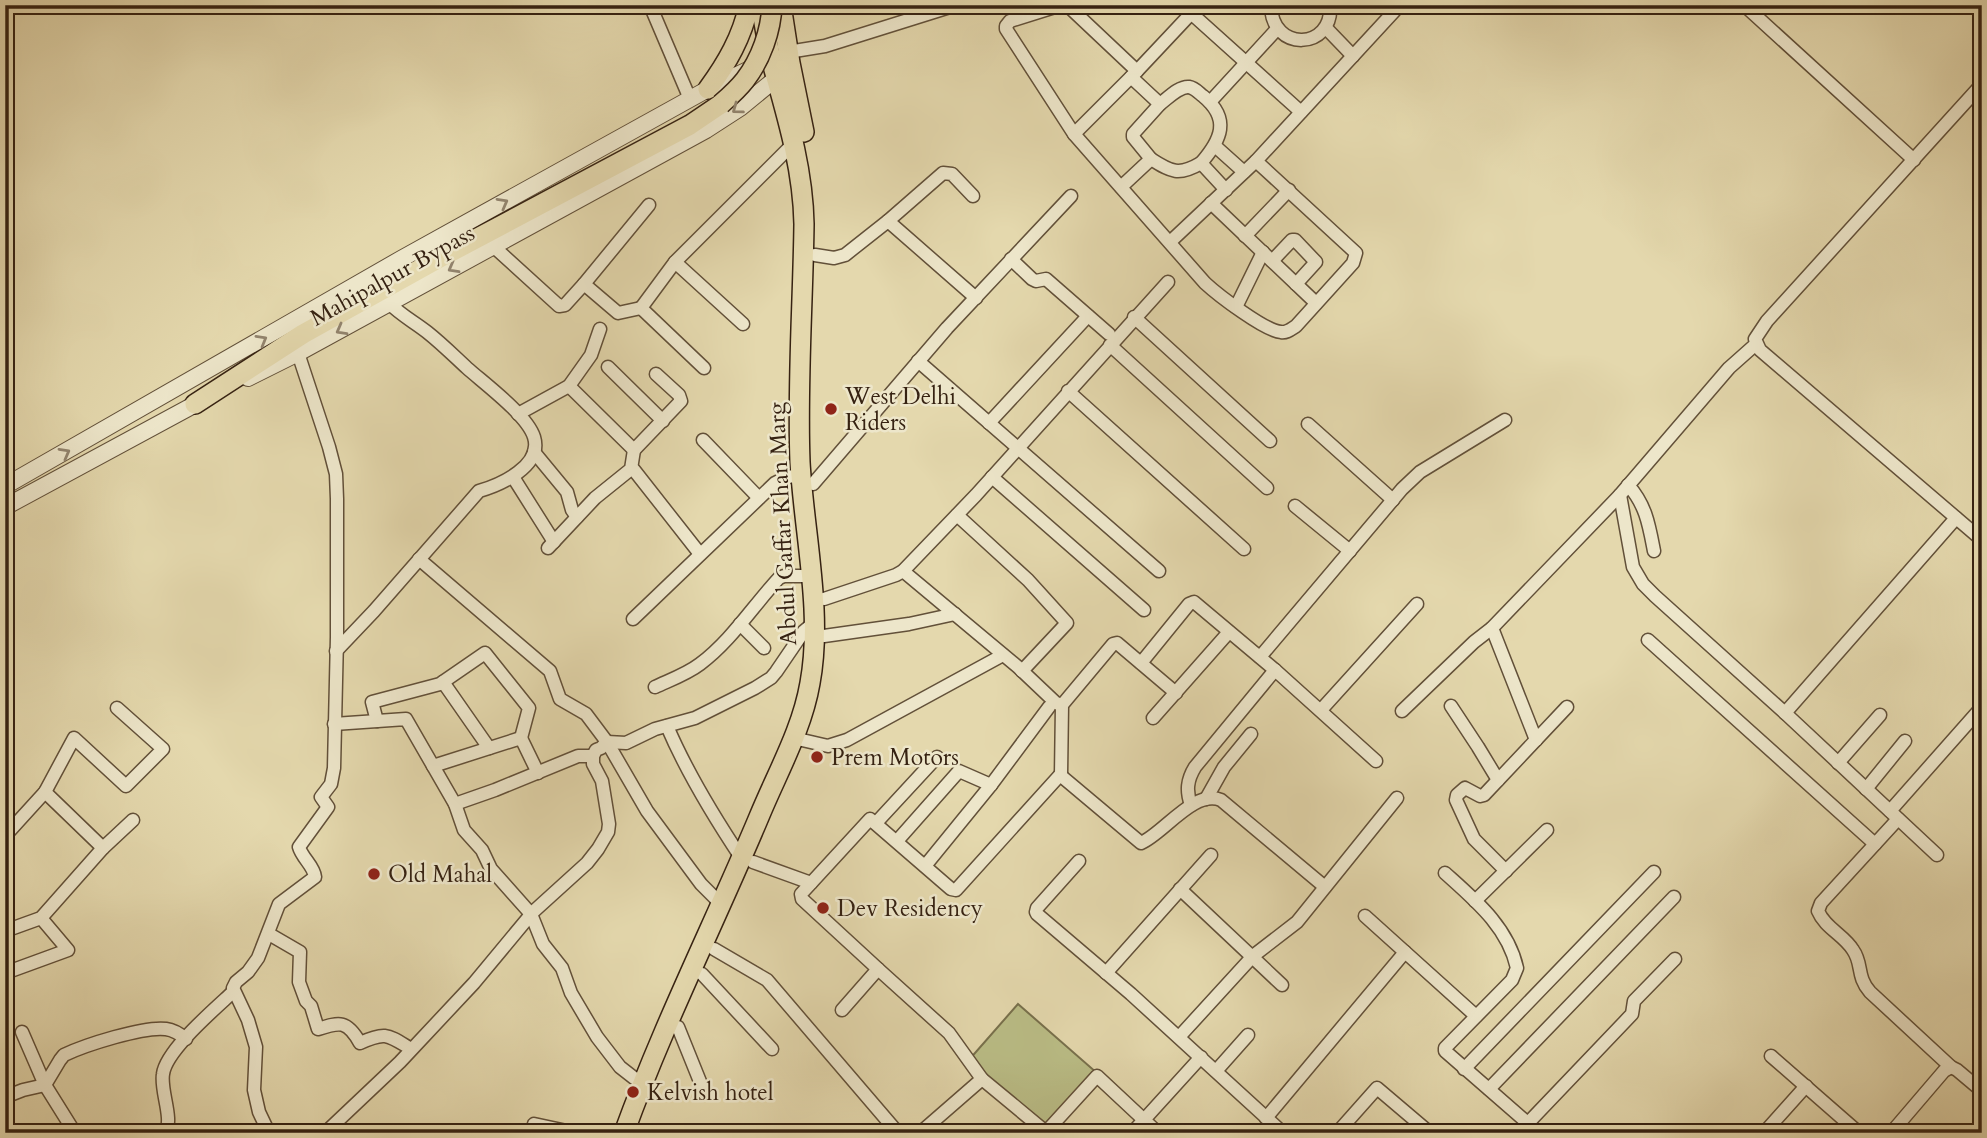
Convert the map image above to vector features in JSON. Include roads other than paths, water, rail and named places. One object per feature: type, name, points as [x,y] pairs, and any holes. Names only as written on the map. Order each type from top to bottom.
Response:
[{"type":"main road","points":[[714,97],[749,5]]},
{"type":"main road","name":"Abdul Gaffar Khan Marg","points":[[624,1133],[686,983],[722,905],[748,861],[802,740],[819,685],[819,631],[810,576],[807,479],[815,190],[782,63],[761,5]]},
{"type":"main road","points":[[195,404],[303,334],[690,125],[714,97],[745,80],[761,52],[771,21],[772,5]]},
{"type":"main road","name":"Abdul Gaffar Khan Marg","points":[[632,1133],[714,949],[794,736],[807,699],[824,599],[807,479],[799,397],[804,207],[782,63],[781,5]]},
{"type":"street","points":[[650,5],[690,99]]},
{"type":"street","points":[[782,63],[868,31],[956,5]]},
{"type":"street","points":[[1061,5],[1010,21],[1006,26],[1074,134],[1205,283],[1221,298],[1268,328],[1284,332],[1296,326],[1317,303],[1353,263],[1356,253],[1256,161]]},
{"type":"street","points":[[1067,5],[1160,104]]},
{"type":"street","points":[[1271,5],[1271,15],[1277,29],[1289,38],[1299,40],[1309,39],[1326,28],[1330,5]]},
{"type":"street","points":[[1170,242],[1256,161],[1400,5]]},
{"type":"street","points":[[1744,5],[1914,160]]},
{"type":"street","points":[[1074,134],[1134,74],[1191,8],[1301,112]]},
{"type":"street","points":[[1326,28],[1353,56]]},
{"type":"street","points":[[1210,102],[1277,29]]},
{"type":"street","name":"Mahipalpur Bypass","points":[[5,486],[401,259],[690,99],[714,97],[782,63]]},
{"type":"street","name":"Mahipalpur Bypass","points":[[5,507],[195,404],[298,353],[706,130],[740,108],[782,63]]},
{"type":"street","points":[[1982,84],[1767,321],[1755,339],[1760,350],[1982,540]]},
{"type":"street","points":[[1188,87],[1194,88],[1210,102],[1220,119],[1220,131],[1215,146],[1201,163],[1182,172],[1166,168],[1151,159],[1133,137],[1160,104],[1175,92],[1188,87]]},
{"type":"street","points":[[584,284],[618,313],[641,308],[675,262],[794,144]]},
{"type":"street","points":[[1215,146],[1244,172]]},
{"type":"street","points":[[1121,187],[1151,159]]},
{"type":"street","points":[[1201,163],[1226,190]]},
{"type":"street","points":[[815,255],[834,258],[845,256],[943,173],[952,174],[973,196]]},
{"type":"street","points":[[1245,236],[1289,190]]},
{"type":"street","points":[[633,619],[775,483],[785,478],[807,479],[1071,195]]},
{"type":"street","points":[[1211,203],[1317,303]]},
{"type":"street","points":[[493,246],[559,306],[565,305],[649,205]]},
{"type":"street","points":[[888,221],[976,298]]},
{"type":"street","points":[[1236,307],[1267,256],[1292,240],[1316,262],[1296,284]]},
{"type":"street","points":[[1011,259],[1032,279],[1045,279],[1088,316],[1109,340],[1267,488]]},
{"type":"street","points":[[675,262],[743,324]]},
{"type":"street","points":[[824,599],[903,571],[1018,448],[1109,340],[1168,282]]},
{"type":"street","points":[[335,651],[374,611],[479,491],[513,477],[527,464],[534,452],[532,433],[518,414],[428,333],[406,319],[389,303]]},
{"type":"street","points":[[641,308],[704,368]]},
{"type":"street","points":[[989,424],[1088,316]]},
{"type":"street","points":[[1135,317],[1270,441]]},
{"type":"street","points":[[518,414],[569,386],[591,355],[600,329]]},
{"type":"street","points":[[1402,711],[1492,628],[1624,490],[1729,368],[1756,344]]},
{"type":"street","points":[[165,1133],[169,1124],[163,1092],[164,1067],[186,1039],[234,991],[236,982],[256,962],[279,904],[315,877],[299,847],[328,807],[321,797],[333,777],[337,499],[329,447],[298,353]]},
{"type":"street","points":[[918,361],[1159,570]]},
{"type":"street","points":[[608,368],[663,421]]},
{"type":"street","points":[[513,477],[551,545],[595,498],[631,469],[634,450],[681,400],[656,374]]},
{"type":"street","points":[[569,386],[634,450]]},
{"type":"street","points":[[1068,391],[1244,548]]},
{"type":"street","points":[[1260,657],[1402,489],[1420,472],[1505,420]]},
{"type":"street","points":[[1308,424],[1393,500]]},
{"type":"street","points":[[704,440],[759,498]]},
{"type":"street","points":[[534,452],[566,492],[577,517]]},
{"type":"street","points":[[631,469],[700,554]]},
{"type":"street","points":[[992,477],[1144,610]]},
{"type":"street","points":[[1624,490],[1638,497],[1647,514],[1654,551]]},
{"type":"street","points":[[1624,490],[1633,567],[1643,584],[1937,855]]},
{"type":"street","points":[[1295,506],[1350,551]]},
{"type":"street","points":[[957,515],[1028,580],[1067,623],[1022,671]]},
{"type":"street","points":[[1785,713],[1956,518]]},
{"type":"street","points":[[419,559],[550,671],[560,699],[586,714],[607,742],[646,811],[701,884],[722,905]]},
{"type":"street","points":[[903,571],[1003,654],[1056,703],[1061,775],[1141,843],[1191,805],[1213,797],[1222,800],[1325,887]]},
{"type":"street","points":[[655,687],[701,664],[779,578],[810,576]]},
{"type":"street","points":[[1141,663],[1192,602],[1260,657],[1376,761]]},
{"type":"street","points":[[1321,710],[1417,604]]},
{"type":"street","points":[[325,1133],[372,1090],[474,983],[531,914],[587,863],[598,849],[608,832],[608,810],[602,781],[593,764],[596,750],[607,742],[626,743],[702,715],[771,678],[810,626],[819,631],[909,624],[955,614]]},
{"type":"street","points":[[740,624],[764,648]]},
{"type":"street","points":[[1492,628],[1536,740]]},
{"type":"street","points":[[1153,718],[1229,632]]},
{"type":"street","points":[[1647,639],[1875,844]]},
{"type":"street","points":[[925,866],[1056,706],[1115,642],[1175,693]]},
{"type":"street","points":[[377,721],[372,702],[443,682],[485,653],[529,708],[521,738],[538,773]]},
{"type":"street","points":[[802,740],[828,746],[847,740],[1003,654]]},
{"type":"street","points":[[1191,805],[1188,785],[1195,767],[1275,670]]},
{"type":"street","points":[[443,682],[489,748]]},
{"type":"street","points":[[1451,706],[1498,780]]},
{"type":"street","points":[[1506,871],[1474,839],[1456,797],[1465,788],[1482,796],[1567,707]]},
{"type":"street","points":[[1982,707],[1894,815],[1875,844],[1821,903],[1818,911],[1822,920],[1854,951],[1863,985],[1951,1067],[1982,1091]]},
{"type":"street","points":[[5,836],[46,792],[74,738],[126,786],[163,749],[117,708]]},
{"type":"street","points":[[1838,763],[1880,715]]},
{"type":"street","points":[[334,724],[406,719],[455,804],[464,830],[482,850],[491,869],[531,914],[543,944],[562,968],[571,993],[597,1037],[620,1068],[643,1085]]},
{"type":"street","points":[[667,726],[700,790],[748,861],[811,883]]},
{"type":"street","points":[[1206,799],[1216,779],[1251,734]]},
{"type":"street","points":[[433,766],[521,738]]},
{"type":"street","points":[[1866,789],[1905,741]]},
{"type":"street","points":[[455,804],[578,756],[593,756]]},
{"type":"street","points":[[876,823],[937,757]]},
{"type":"street","points":[[897,841],[959,771],[991,785]]},
{"type":"street","points":[[1061,775],[956,890],[951,889],[872,819],[801,894],[802,899],[949,1033],[982,1079],[1046,1132],[1097,1076],[1158,1133]]},
{"type":"street","points":[[46,792],[103,848]]},
{"type":"street","points":[[1179,1037],[1253,956],[1297,922],[1397,798]]},
{"type":"street","points":[[5,931],[41,918],[69,884],[133,820]]},
{"type":"street","points":[[1475,901],[1547,831]]},
{"type":"street","points":[[1106,973],[1211,855]]},
{"type":"street","points":[[1079,861],[1035,912],[1179,1037],[1283,1133]]},
{"type":"street","points":[[1464,1069],[1654,872]]},
{"type":"street","points":[[1445,873],[1494,921],[1503,934],[1517,968],[1511,981],[1444,1050],[1539,1133]]},
{"type":"street","points":[[1180,889],[1282,985]]},
{"type":"street","points":[[1489,1089],[1674,897]]},
{"type":"street","points":[[1365,916],[1476,1017]]},
{"type":"street","points":[[5,973],[68,950],[41,918]]},
{"type":"street","points":[[269,934],[300,951],[299,982],[306,1001],[311,1006],[318,1029],[338,1023],[347,1025],[360,1043],[388,1035],[411,1049]]},
{"type":"street","points":[[714,949],[767,979],[898,1133]]},
{"type":"street","points":[[1266,1118],[1405,952]]},
{"type":"street","points":[[1528,1123],[1632,1014],[1634,1001],[1675,959]]},
{"type":"street","points":[[842,1010],[878,969]]},
{"type":"street","points":[[702,974],[772,1049]]},
{"type":"street","points":[[234,991],[248,1020],[256,1046],[254,1090],[259,1112],[270,1133]]},
{"type":"street","points":[[678,1027],[703,1089]]},
{"type":"street","points":[[5,1097],[46,1085],[64,1055],[93,1044],[159,1028],[175,1031],[186,1039]]},
{"type":"street","points":[[22,1032],[46,1085],[75,1133]]},
{"type":"street","points":[[1216,1071],[1248,1035]]},
{"type":"street","points":[[1771,1056],[1859,1133]]},
{"type":"street","points":[[1132,1133],[1200,1057]]},
{"type":"street","points":[[1891,1133],[1944,1071],[1951,1067]]},
{"type":"street","points":[[920,1133],[982,1079]]},
{"type":"street","points":[[1764,1133],[1806,1086]]},
{"type":"street","points":[[1337,1133],[1377,1088],[1424,1131]]},
{"type":"street","points":[[5,1123],[8,1133]]},
{"type":"street","points":[[534,1124],[576,1133]]},
{"type":"place","name":"West Delhi Riders","points":[[831,409]]},
{"type":"place","name":"Prem Motors","points":[[817,757]]},
{"type":"place","name":"Old Mahal","points":[[374,874]]},
{"type":"place","name":"Dev Residency","points":[[823,908]]},
{"type":"place","name":"Kelvish hotel","points":[[633,1092]]}]
